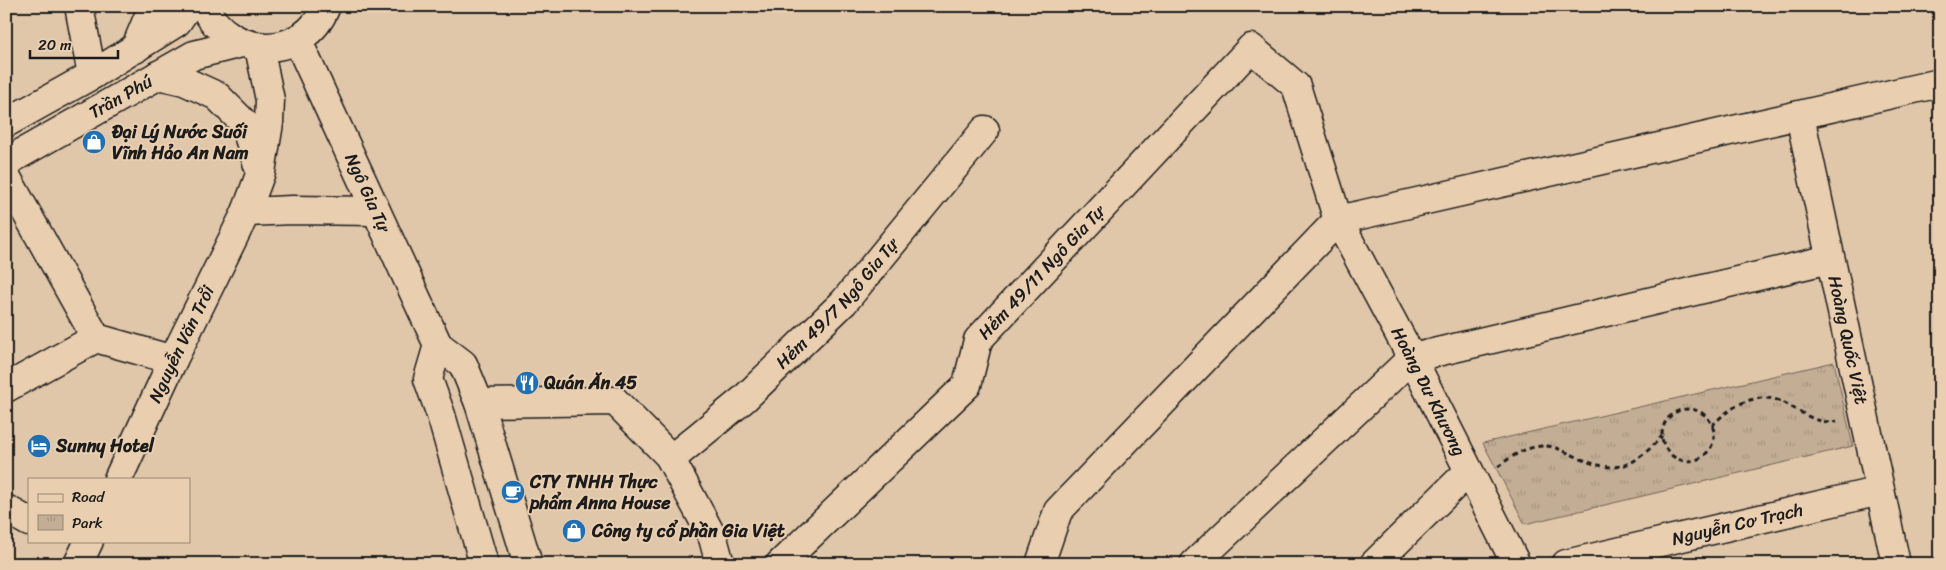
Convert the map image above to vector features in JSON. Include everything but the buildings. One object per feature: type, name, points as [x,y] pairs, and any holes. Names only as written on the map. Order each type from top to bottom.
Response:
[{"type":"street","points":[[79,6],[92,75]]},
{"type":"street","points":[[135,49],[153,6]]},
{"type":"street","name":"Trần Phú","points":[[6,124],[92,75],[178,22],[188,6]]},
{"type":"street","points":[[204,6],[214,23],[226,35],[250,45]]},
{"type":"street","points":[[298,39],[312,29],[323,14],[326,6]]},
{"type":"street","name":"Trần Phú","points":[[6,162],[194,54],[250,45],[279,46],[298,39]]},
{"type":"street","name":"Ngô Gia Tự","points":[[298,39],[438,345],[464,364],[479,403],[528,564]]},
{"type":"street","name":"Nguyễn Văn Trỗi","points":[[118,478],[173,360],[246,212],[261,172],[269,123],[270,100],[250,45]]},
{"type":"street","name":"Hoàng Dư Khương","points":[[1251,48],[1296,86],[1338,220],[1412,358],[1516,564]]},
{"type":"street","name":"Hẻm 49/11 Ngô Gia Tự","points":[[780,564],[967,385],[978,340],[1251,48]]},
{"type":"street","points":[[158,76],[184,81],[217,96],[244,123],[261,172]]},
{"type":"street","points":[[1040,564],[1058,511],[1338,220],[1940,83]]},
{"type":"street","name":"Hoàng Quốc Việt","points":[[1800,116],[1896,564]]},
{"type":"street","name":"Hẻm 49/7 Ngô Gia Tự","points":[[671,459],[744,399],[844,302],[985,130]]},
{"type":"street","points":[[6,176],[96,338],[173,360]]},
{"type":"street","points":[[246,212],[292,210],[376,211]]},
{"type":"street","points":[[1194,564],[1412,358],[1830,259]]},
{"type":"street","points":[[6,388],[96,338]]},
{"type":"street","points":[[438,345],[428,379],[441,415],[484,564]]},
{"type":"street","points":[[479,403],[615,401],[671,459],[713,538],[720,564]]},
{"type":"street","points":[[1374,564],[1472,478]]},
{"type":"street","name":"Nguyễn Cơ Trạch","points":[[1566,564],[1880,491]]},
{"type":"street","points":[[6,510],[28,521]]},
{"type":"path","points":[[1712,426],[1723,414],[1737,404],[1752,400],[1768,398],[1817,420],[1830,422],[1840,420],[1861,402]]},
{"type":"path","points":[[1684,410],[1693,410],[1708,418],[1714,434],[1709,450],[1703,457],[1695,460],[1679,460],[1671,455],[1666,449],[1662,436],[1665,424],[1669,418],[1684,410]]},
{"type":"path","points":[[1472,478],[1525,449],[1543,446],[1557,448],[1598,466],[1625,466],[1637,460],[1662,436]]},
{"type":"green space","points":[[1834,362],[1853,446],[1525,524],[1483,443]]},
{"type":"place","name":"Đại Lý Nước Suối Vĩnh Hảo An Nam","points":[[94,142]]},
{"type":"place","name":"Quán Ăn 45","points":[[527,383]]},
{"type":"place","name":"Sunny Hotel","points":[[39,446]]},
{"type":"place","name":"CTY TNHH Thực phẩm Anna House","points":[[513,492]]},
{"type":"place","name":"Công ty cổ phần Gia Việt","points":[[574,531]]}]
